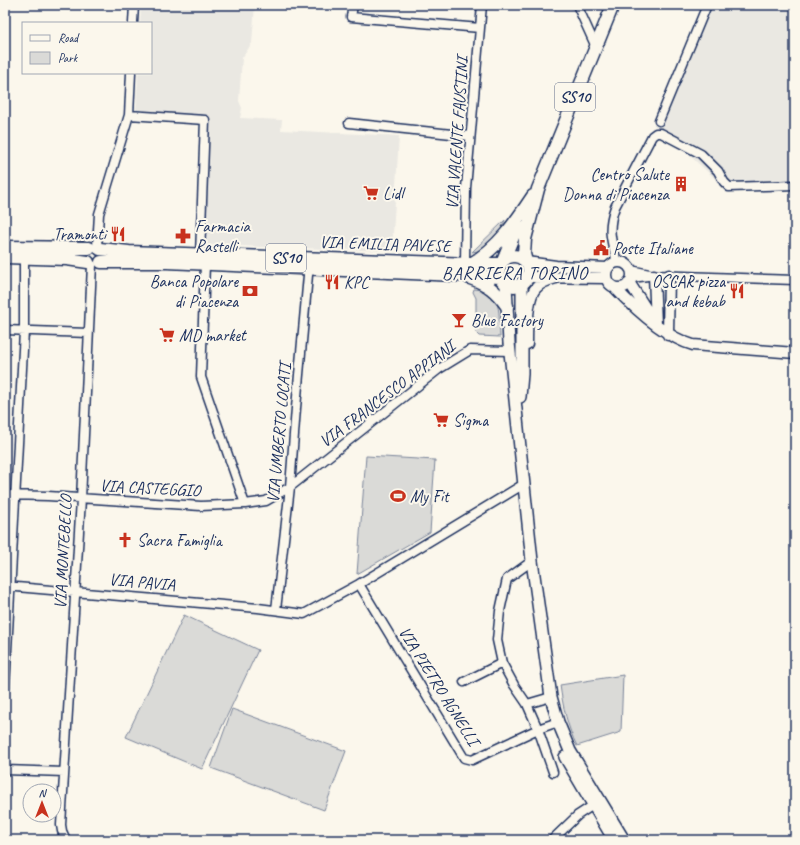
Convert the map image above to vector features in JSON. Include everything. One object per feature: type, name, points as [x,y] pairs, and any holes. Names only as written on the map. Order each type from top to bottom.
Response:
[{"type":"main road","name":"SS10","points":[[525,207],[499,272],[503,281],[514,286],[525,281],[529,269],[524,254],[525,239],[538,189],[613,5]]},
{"type":"main road","name":"SS10","points":[[465,267],[483,257],[496,246],[513,226],[538,189]]},
{"type":"main road","name":"VIA EMILIA PAVESE","points":[[5,247],[95,248],[203,260]]},
{"type":"main road","points":[[95,248],[104,256],[94,263],[85,256],[86,252],[95,248]]},
{"type":"main road","name":"SS10","points":[[502,262],[510,256],[515,256],[526,262]]},
{"type":"main road","name":"VIA EMILIA PAVESE","points":[[5,257],[66,259],[94,263],[203,260],[465,267],[502,262]]},
{"type":"main road","name":"VIA EMILIA PAVESE","points":[[465,267],[503,281]]},
{"type":"main road","points":[[465,267],[496,292],[507,306]]},
{"type":"main road","points":[[503,281],[507,306],[510,351],[532,561],[555,723],[597,803],[614,840]]},
{"type":"main road","points":[[518,425],[522,374],[525,281]]},
{"type":"main road","points":[[597,803],[624,840]]},
{"type":"street","points":[[133,22],[134,5]]},
{"type":"street","points":[[353,5],[351,17],[480,28]]},
{"type":"street","name":"VIA VALENTE FAUSTINI","points":[[465,267],[466,188],[482,5]]},
{"type":"street","points":[[577,5],[596,48]]},
{"type":"street","points":[[659,121],[707,5]]},
{"type":"street","points":[[95,248],[99,214],[129,115],[131,74]]},
{"type":"street","points":[[129,115],[205,120],[201,377],[246,504]]},
{"type":"street","points":[[349,123],[470,136]]},
{"type":"street","points":[[617,262],[611,242],[611,217],[652,136],[656,134],[660,133],[702,154],[718,171],[724,182],[730,187],[795,185]]},
{"type":"street","points":[[5,688],[8,586],[24,331],[24,257]]},
{"type":"street","points":[[526,262],[607,273]]},
{"type":"street","points":[[656,325],[637,297],[625,264],[617,262],[614,263],[607,273],[608,282],[636,310],[668,335],[681,342],[693,345],[795,353]]},
{"type":"street","name":"VIA MONTEBELLO","points":[[66,840],[61,825],[81,499],[88,333],[94,263]]},
{"type":"street","name":"VIA UMBERTO LOCATI","points":[[276,610],[290,487],[309,264]]},
{"type":"street","points":[[525,281],[607,273]]},
{"type":"street","points":[[654,275],[656,325]]},
{"type":"street","points":[[630,277],[669,275],[795,280]]},
{"type":"street","points":[[668,335],[669,275]]},
{"type":"street","points":[[614,287],[623,287],[630,277]]},
{"type":"street","points":[[522,374],[532,295],[536,287],[540,284],[556,278]]},
{"type":"street","points":[[5,330],[88,333]]},
{"type":"street","name":"VIA FRANCESCO APPIANI","points":[[290,487],[440,370],[470,350],[510,351]]},
{"type":"street","name":"VIA PAVIA","points":[[8,586],[276,610],[304,614],[359,584],[524,484]]},
{"type":"street","name":"VIA CASTEGGIO","points":[[5,495],[201,506],[246,504],[266,501],[290,487]]},
{"type":"street","points":[[532,561],[507,579],[500,611],[496,640],[502,663],[514,685],[527,704],[554,772]]},
{"type":"street","name":"VIA PIETRO AGNELLI","points":[[359,584],[464,758],[472,760],[538,729],[555,723]]},
{"type":"street","points":[[464,682],[502,663]]},
{"type":"street","points":[[527,704],[551,696]]},
{"type":"street","points":[[5,770],[64,772]]},
{"type":"street","points":[[552,840],[578,815],[597,803]]},
{"type":"shaded area","points":[[141,5],[255,5],[252,43],[242,58],[239,101],[242,108],[240,118],[282,120],[281,130],[399,136],[392,251],[206,245],[209,117],[136,110],[138,74],[152,74],[152,22],[140,22]]},
{"type":"shaded area","points":[[711,5],[795,5],[795,190],[729,191],[660,129]]},
{"type":"green space","points":[[505,220],[500,233],[490,246],[480,251],[472,252]]},
{"type":"green space","points":[[474,289],[484,291],[495,299],[499,312],[500,337],[479,336],[476,333],[476,298],[473,292]]},
{"type":"green space","name":"My Fit","points":[[366,456],[435,460],[430,532],[357,574]]},
{"type":"green space","points":[[184,615],[258,650],[202,769],[126,737]]},
{"type":"green space","points":[[623,675],[621,732],[577,746],[566,716],[560,685]]},
{"type":"green space","points":[[232,709],[346,751],[324,810],[211,768]]},
{"type":"place","name":"Centro Salute Donna di Piacenza","points":[[681,184]]},
{"type":"place","name":"Lidl","points":[[371,193]]},
{"type":"place","name":"Tramonti","points":[[118,234]]},
{"type":"place","name":"Farmacia Rastelli","points":[[183,236]]},
{"type":"place","name":"Poste Italiane","points":[[601,248]]},
{"type":"place","name":"KPC","points":[[332,282]]},
{"type":"place","name":"Banca Popolare di Piacenza","points":[[250,291]]},
{"type":"place","name":"OSCAR pizza and kebab","points":[[737,291]]},
{"type":"place","name":"Blue Factory","points":[[459,320]]},
{"type":"place","name":"MD market","points":[[167,335]]},
{"type":"place","name":"Sigma","points":[[441,420]]},
{"type":"place","name":"My Fit","points":[[398,496]]},
{"type":"place","name":"Sacra Famiglia","points":[[125,540]]},
{"type":"district","name":"BARRIERA TORINO","points":[[515,273]]}]
